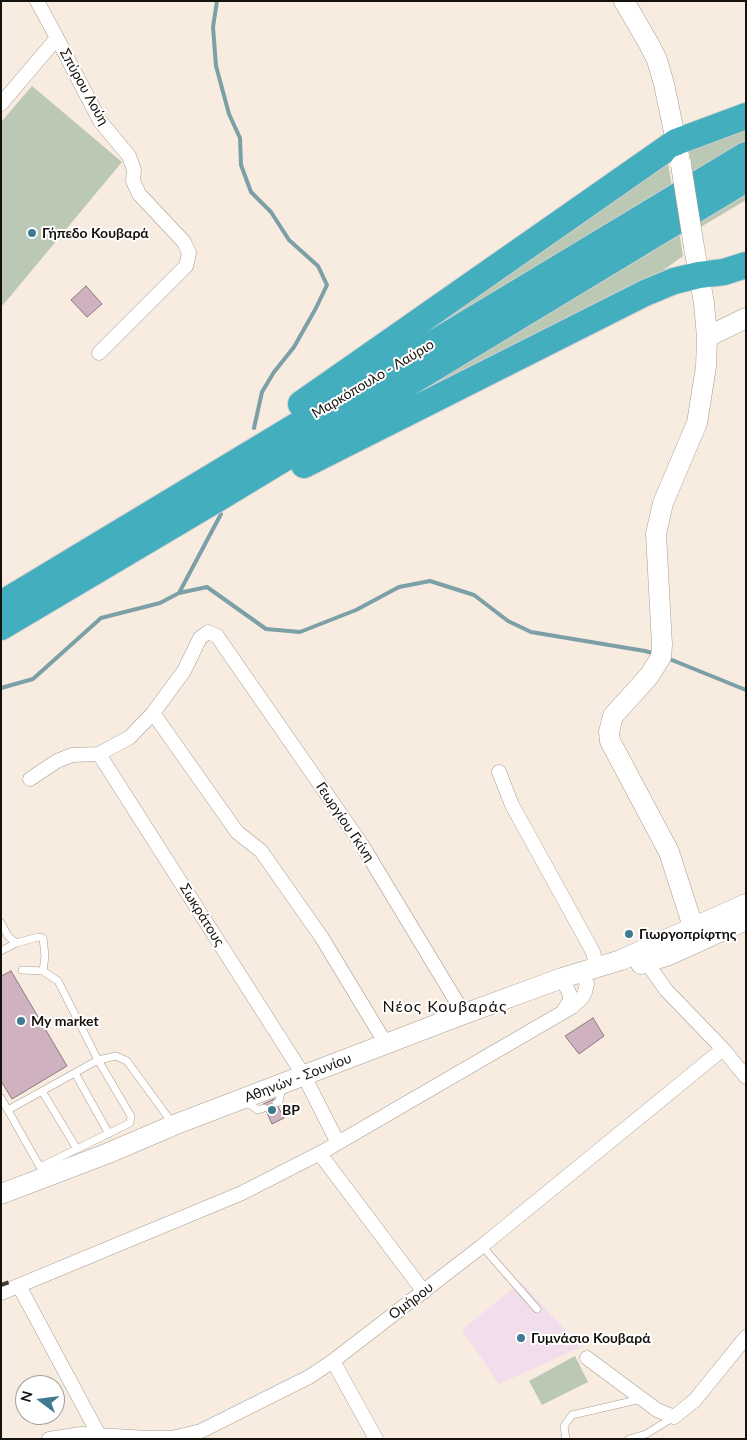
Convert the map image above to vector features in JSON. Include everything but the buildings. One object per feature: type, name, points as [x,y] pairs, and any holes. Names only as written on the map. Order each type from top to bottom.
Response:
[{"type":"highway","points":[[165,505],[181,486],[678,154],[746,116]]},
{"type":"highway","name":"Μαρκόπουλο - Λαύριο","points":[[1,604],[746,154]]},
{"type":"highway","name":"Μαρκόπουλο - Λαύριο","points":[[1,627],[222,496],[746,179]]},
{"type":"highway","points":[[222,496],[274,480],[674,280],[724,272],[746,265]]},
{"type":"main road","points":[[624,1],[657,60],[664,84],[699,275],[707,337],[706,367],[697,423],[663,503],[656,534],[661,657],[631,697],[613,716],[610,724],[610,741],[669,852],[695,935]]},
{"type":"main road","points":[[707,337],[746,318]]},
{"type":"main road","name":"Αθηνών - Σουνίου","points":[[695,935],[746,904]]},
{"type":"main road","name":"Αθηνών - Σουνίου","points":[[1,1194],[68,1161],[100,1148],[174,1125],[242,1100],[464,1014],[589,970],[627,967],[695,935],[746,920]]},
{"type":"street","name":"Σπύρου Λούη","points":[[36,1],[58,38],[100,121],[129,156],[134,170],[133,181],[139,194],[184,242],[189,253],[186,266],[99,354]]},
{"type":"street","points":[[1,104],[58,38]]},
{"type":"street","name":"Γεωργίου Γκίνη","points":[[153,713],[184,671],[200,638],[208,632],[217,636],[362,845],[464,1014]]},
{"type":"street","points":[[30,778],[72,755],[100,754],[130,737],[153,713],[237,832],[260,851],[322,938],[386,1044]]},
{"type":"street","name":"Σωκράτους","points":[[100,754],[304,1076],[338,1143]]},
{"type":"street","points":[[1,1293],[242,1193],[320,1154],[578,1002],[585,992],[593,952],[512,805],[499,772]]},
{"type":"street","points":[[647,956],[666,990],[723,1049],[746,1077]]},
{"type":"street","points":[[562,978],[570,995],[568,1005],[564,1010]]},
{"type":"street","name":"Ομήρου","points":[[49,1439],[81,1434],[172,1438],[201,1432],[309,1377],[424,1292],[723,1049]]},
{"type":"street","points":[[320,1154],[424,1292]]},
{"type":"street","points":[[19,1286],[99,1435]]},
{"type":"street","points":[[587,1358],[657,1410],[674,1417],[695,1400],[746,1337]]},
{"type":"street","points":[[333,1361],[376,1439]]},
{"type":"lane","points":[[1,923],[8,936],[16,943]]},
{"type":"lane","points":[[1,951],[16,943],[38,937],[43,938],[44,970]]},
{"type":"lane","points":[[22,970],[44,970],[58,981],[98,1060],[131,1116],[130,1123],[109,1134],[100,1148],[77,1149]]},
{"type":"lane","points":[[8,1110],[98,1060],[116,1056],[127,1060],[174,1125]]},
{"type":"lane","points":[[75,1073],[109,1134]]},
{"type":"lane","points":[[276,1103],[279,1102],[283,1084]]},
{"type":"lane","points":[[42,1091],[77,1149]]},
{"type":"lane","points":[[1,1098],[40,1167],[68,1161],[77,1149]]},
{"type":"lane","points":[[242,1100],[258,1110],[264,1108]]},
{"type":"lane","points":[[482,1246],[537,1309]]},
{"type":"lane","points":[[566,1439],[564,1426],[572,1415],[642,1399]]},
{"type":"lane","points":[[629,1439],[646,1434],[674,1417]]},
{"type":"shaded area","name":"Γυμνάσιο Κουβαρά","points":[[521,1282],[581,1347],[499,1384],[462,1330]]},
{"type":"green space","name":"Γήπεδο Κουβαρά","points":[[32,86],[122,162],[3,305],[1,304],[1,122]]},
{"type":"green space","points":[[746,121],[746,149],[694,181],[688,145]]},
{"type":"green space","points":[[667,157],[673,193],[286,426]]},
{"type":"green space","points":[[746,192],[746,200],[699,228],[697,220]]},
{"type":"green space","points":[[679,231],[683,256],[661,272],[288,467]]},
{"type":"green space","points":[[575,1356],[588,1382],[542,1405],[529,1381]]},
{"type":"waterway","points":[[217,1],[213,27],[216,66],[229,114],[240,138],[241,165],[251,192],[271,212],[289,240],[318,266],[327,285],[294,347],[274,372],[262,392],[254,428]]},
{"type":"waterway","points":[[1,688],[33,679],[101,618],[160,603],[179,593],[221,514]]},
{"type":"waterway","points":[[179,593],[207,587],[266,629],[300,632],[356,610],[399,587],[430,581],[474,595],[508,621],[531,632],[656,654]]},
{"type":"waterway","points":[[667,658],[746,690]]},
{"type":"railway","points":[[1,1285],[10,1282]]},
{"type":"place","name":"Γήπεδο Κουβαρά","points":[[32,233]]},
{"type":"place","name":"Γιωργοπρίφτης","points":[[629,934]]},
{"type":"place","name":"My market","points":[[21,1021]]},
{"type":"place","name":"BP","points":[[272,1110]]},
{"type":"place","name":"Γυμνάσιο Κουβαρά","points":[[521,1338]]},
{"type":"district","name":"Νέος Κουβαράς","points":[[445,1007]]}]
